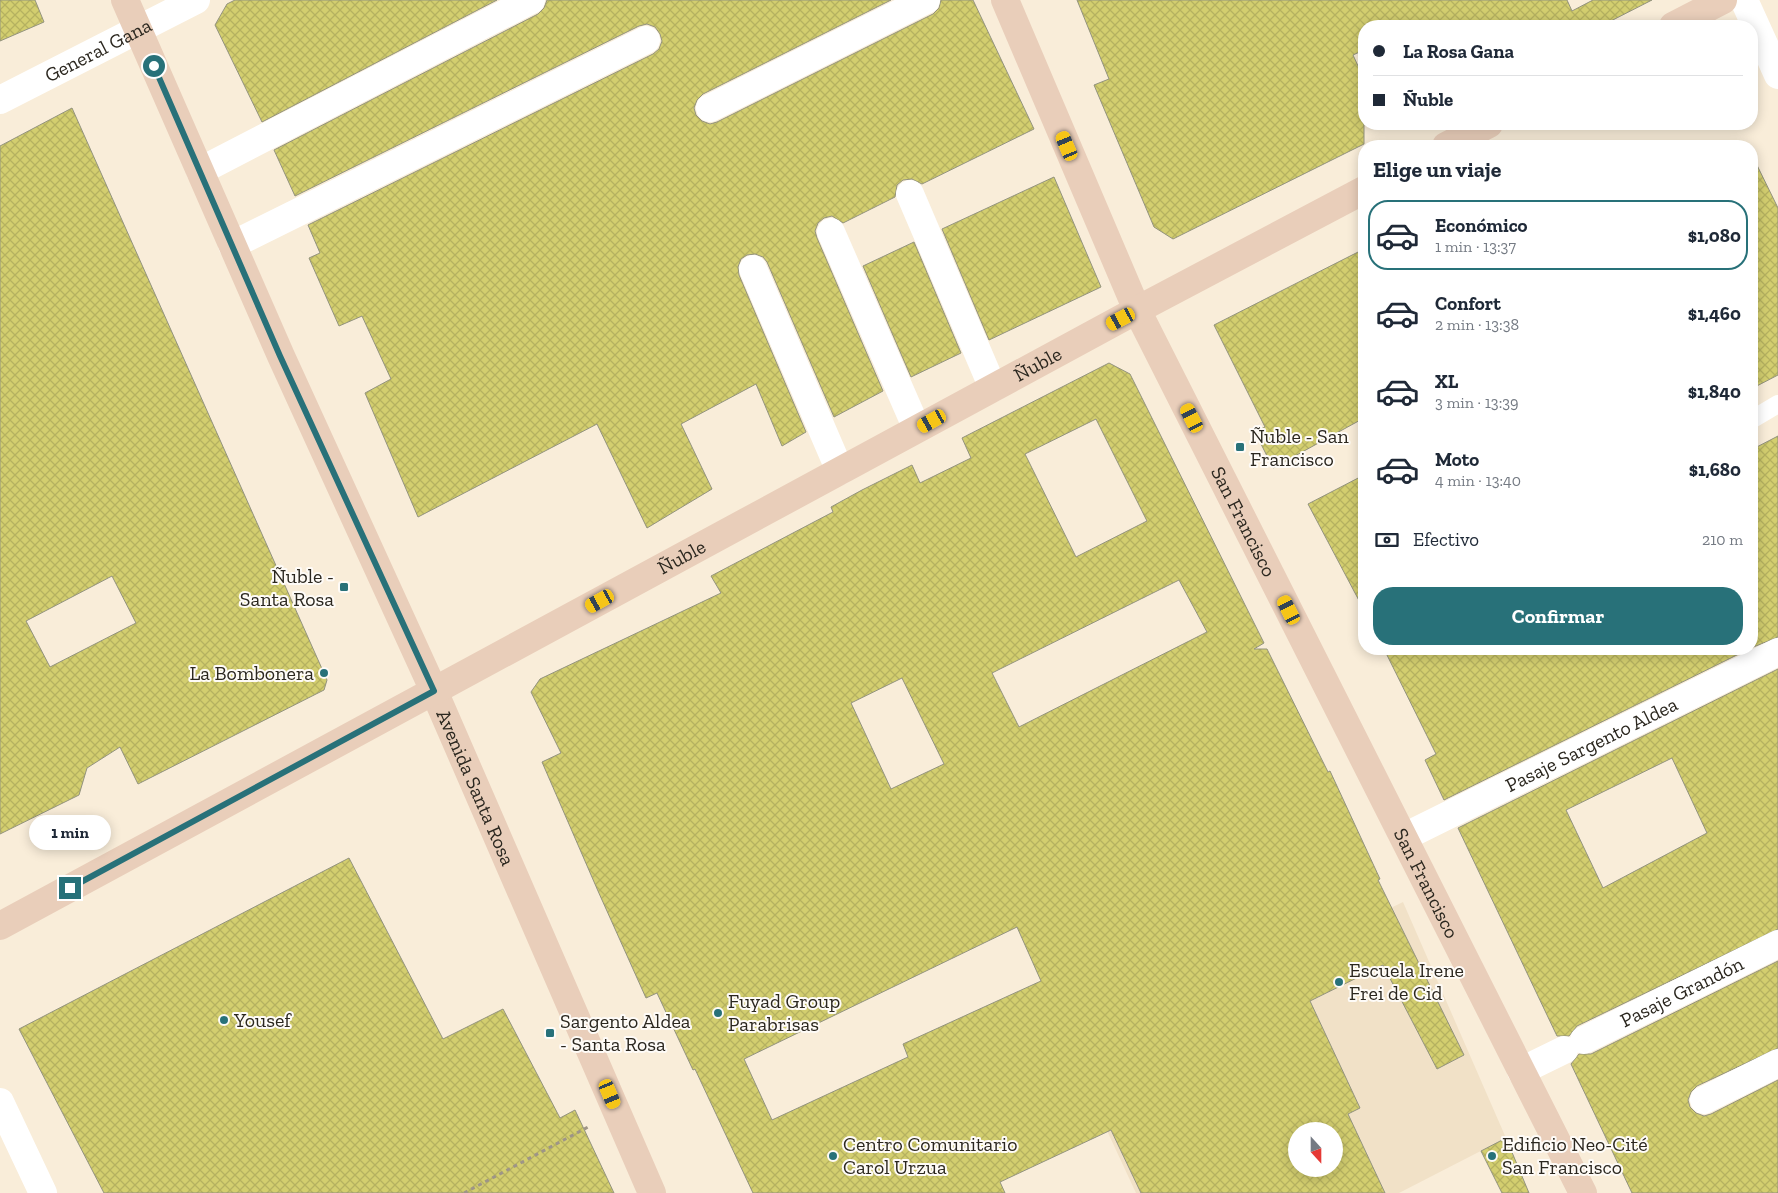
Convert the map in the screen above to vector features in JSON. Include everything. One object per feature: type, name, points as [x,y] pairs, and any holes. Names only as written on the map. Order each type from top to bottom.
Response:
[{"type":"main road","name":"Avenida Santa Rosa","points":[[125,0],[280,356],[434,691],[652,1193]]},
{"type":"main road","name":"San Francisco","points":[[1005,0],[1137,310],[1583,1193]]},
{"type":"main road","points":[[1684,20],[1722,0]]},
{"type":"main road","points":[[1458,140],[1477,130]]},
{"type":"main road","name":"Ñuble","points":[[0,926],[1137,310],[1358,193]]},
{"type":"street","name":"General Gana","points":[[0,100],[196,0]]},
{"type":"street","points":[[200,171],[531,0]]},
{"type":"street","points":[[710,108],[926,0]]},
{"type":"street","points":[[1744,0],[1753,20]]},
{"type":"street","points":[[1758,31],[1778,75]]},
{"type":"street","points":[[232,245],[646,40]]},
{"type":"street","points":[[910,194],[993,388]]},
{"type":"street","points":[[831,232],[917,429]]},
{"type":"street","points":[[753,270],[840,471]]},
{"type":"street","name":"Pasaje Sargento Aldea","points":[[1404,837],[1778,652]]},
{"type":"street","name":"Pasaje Grandón","points":[[1521,1071],[1778,944]]},
{"type":"street","points":[[1704,1100],[1778,1063]]},
{"type":"street","points":[[0,1102],[44,1193]]},
{"type":"lane","points":[[1758,416],[1778,404]]},
{"type":"path","points":[[464,1193],[581,1131]]},
{"type":"shaded area","name":"Escuela Irene Frei de Cid","points":[[1403,902],[1506,1138],[1399,1193],[1136,1193],[1075,1062]]},
{"type":"building","points":[[0,0],[35,0],[44,22],[0,41]]},
{"type":"building","points":[[235,0],[497,0],[262,122],[215,25],[227,4]]},
{"type":"building","points":[[547,0],[891,0],[703,94],[697,100],[694,108],[696,115],[702,121],[710,124],[933,14],[939,8],[941,0],[973,0],[1034,129],[922,184],[912,179],[903,180],[897,185],[895,197],[843,223],[832,216],[824,218],[818,223],[815,231],[817,238],[883,391],[834,417],[767,262],[763,257],[755,254],[747,255],[741,259],[738,267],[739,275],[806,432],[782,446],[756,384],[681,424],[712,489],[647,528],[597,424],[418,517],[365,393],[391,379],[362,316],[339,326],[309,258],[320,253],[308,225],[653,54],[659,49],[662,41],[655,27],[647,24],[639,26],[295,196],[274,150],[538,14],[544,8]]},
{"type":"building","points":[[1077,0],[1567,0],[1572,11],[1593,0],[1652,0],[1613,20],[1358,20],[1358,53],[1353,55],[1358,66],[1358,130],[1364,130],[1364,140],[1358,140],[1358,147],[1173,239],[1154,227],[1094,85],[1109,79]]},
{"type":"building","points":[[72,108],[327,680],[324,690],[138,784],[120,747],[87,768],[79,795],[0,834],[0,146]],"holes":[[[112,576],[136,623],[50,667],[26,621]]]},
{"type":"building","points":[[1758,167],[1778,208],[1778,375],[1758,385]]},
{"type":"building","points":[[1054,177],[1101,287],[989,340],[942,229]]},
{"type":"building","points":[[914,242],[961,353],[911,377],[863,266]]},
{"type":"building","points":[[1358,252],[1358,421],[1273,468],[1255,432],[1265,427],[1214,325]]},
{"type":"building","points":[[1109,363],[1130,374],[1264,643],[1254,649],[1267,649],[1328,772],[1330,771],[1380,879],[1378,880],[1464,1055],[1437,1069],[1383,965],[1310,1001],[1360,1108],[1348,1114],[1385,1193],[1141,1193],[1111,1130],[1000,1182],[1005,1193],[753,1193],[657,993],[646,998],[598,891],[542,762],[561,753],[531,692],[540,679],[721,593],[711,576],[833,512],[831,507],[862,490],[912,465],[920,483],[971,458],[962,438]],"holes":[[[1096,419],[1147,521],[1076,557],[1025,454]],[[1179,580],[1207,632],[1019,727],[992,673]],[[902,678],[944,764],[891,789],[851,703]],[[1017,927],[1041,981],[903,1044],[908,1057],[772,1120],[744,1059]]]},
{"type":"building","points":[[1778,436],[1778,637],[1758,645],[1758,446]]},
{"type":"building","points":[[1358,478],[1358,599],[1308,504]]},
{"type":"building","points":[[1387,655],[1737,655],[1444,800],[1425,760],[1436,754]]},
{"type":"building","points":[[1778,669],[1778,929],[1577,1026],[1569,1036],[1557,1036],[1458,828]],"holes":[[[1672,758],[1707,833],[1603,888],[1566,810]]]},
{"type":"building","points":[[349,858],[443,1039],[503,1009],[560,1118],[575,1110],[614,1193],[104,1193],[19,1029]]},
{"type":"building","points":[[1778,961],[1778,1048],[1697,1086],[1691,1092],[1688,1100],[1690,1107],[1696,1113],[1704,1116],[1778,1080],[1778,1193],[1632,1193],[1571,1064],[1579,1054],[1591,1054]]},
{"type":"building","points":[[1506,1138],[1529,1193],[1502,1193],[1481,1151]]},
{"type":"place","name":"Ñuble - San Francisco","points":[[1240,447]]},
{"type":"place","name":"Ñuble - Santa Rosa","points":[[344,587]]},
{"type":"place","name":"La Bombonera","points":[[324,673]]},
{"type":"place","name":"Escuela Irene Frei de Cid","points":[[1339,982]]},
{"type":"place","name":"Fuyad Group Parabrisas","points":[[718,1013]]},
{"type":"place","name":"Yousef","points":[[224,1020]]},
{"type":"place","name":"Sargento Aldea - Santa Rosa","points":[[550,1033]]},
{"type":"place","name":"Centro Comunitario Carol Urzua","points":[[833,1156]]},
{"type":"place","name":"Edificio Neo-Cité San Francisco","points":[[1492,1156]]},
{"type":"route","points":[[70,888],[434,691],[280,356],[154,66]]}]
